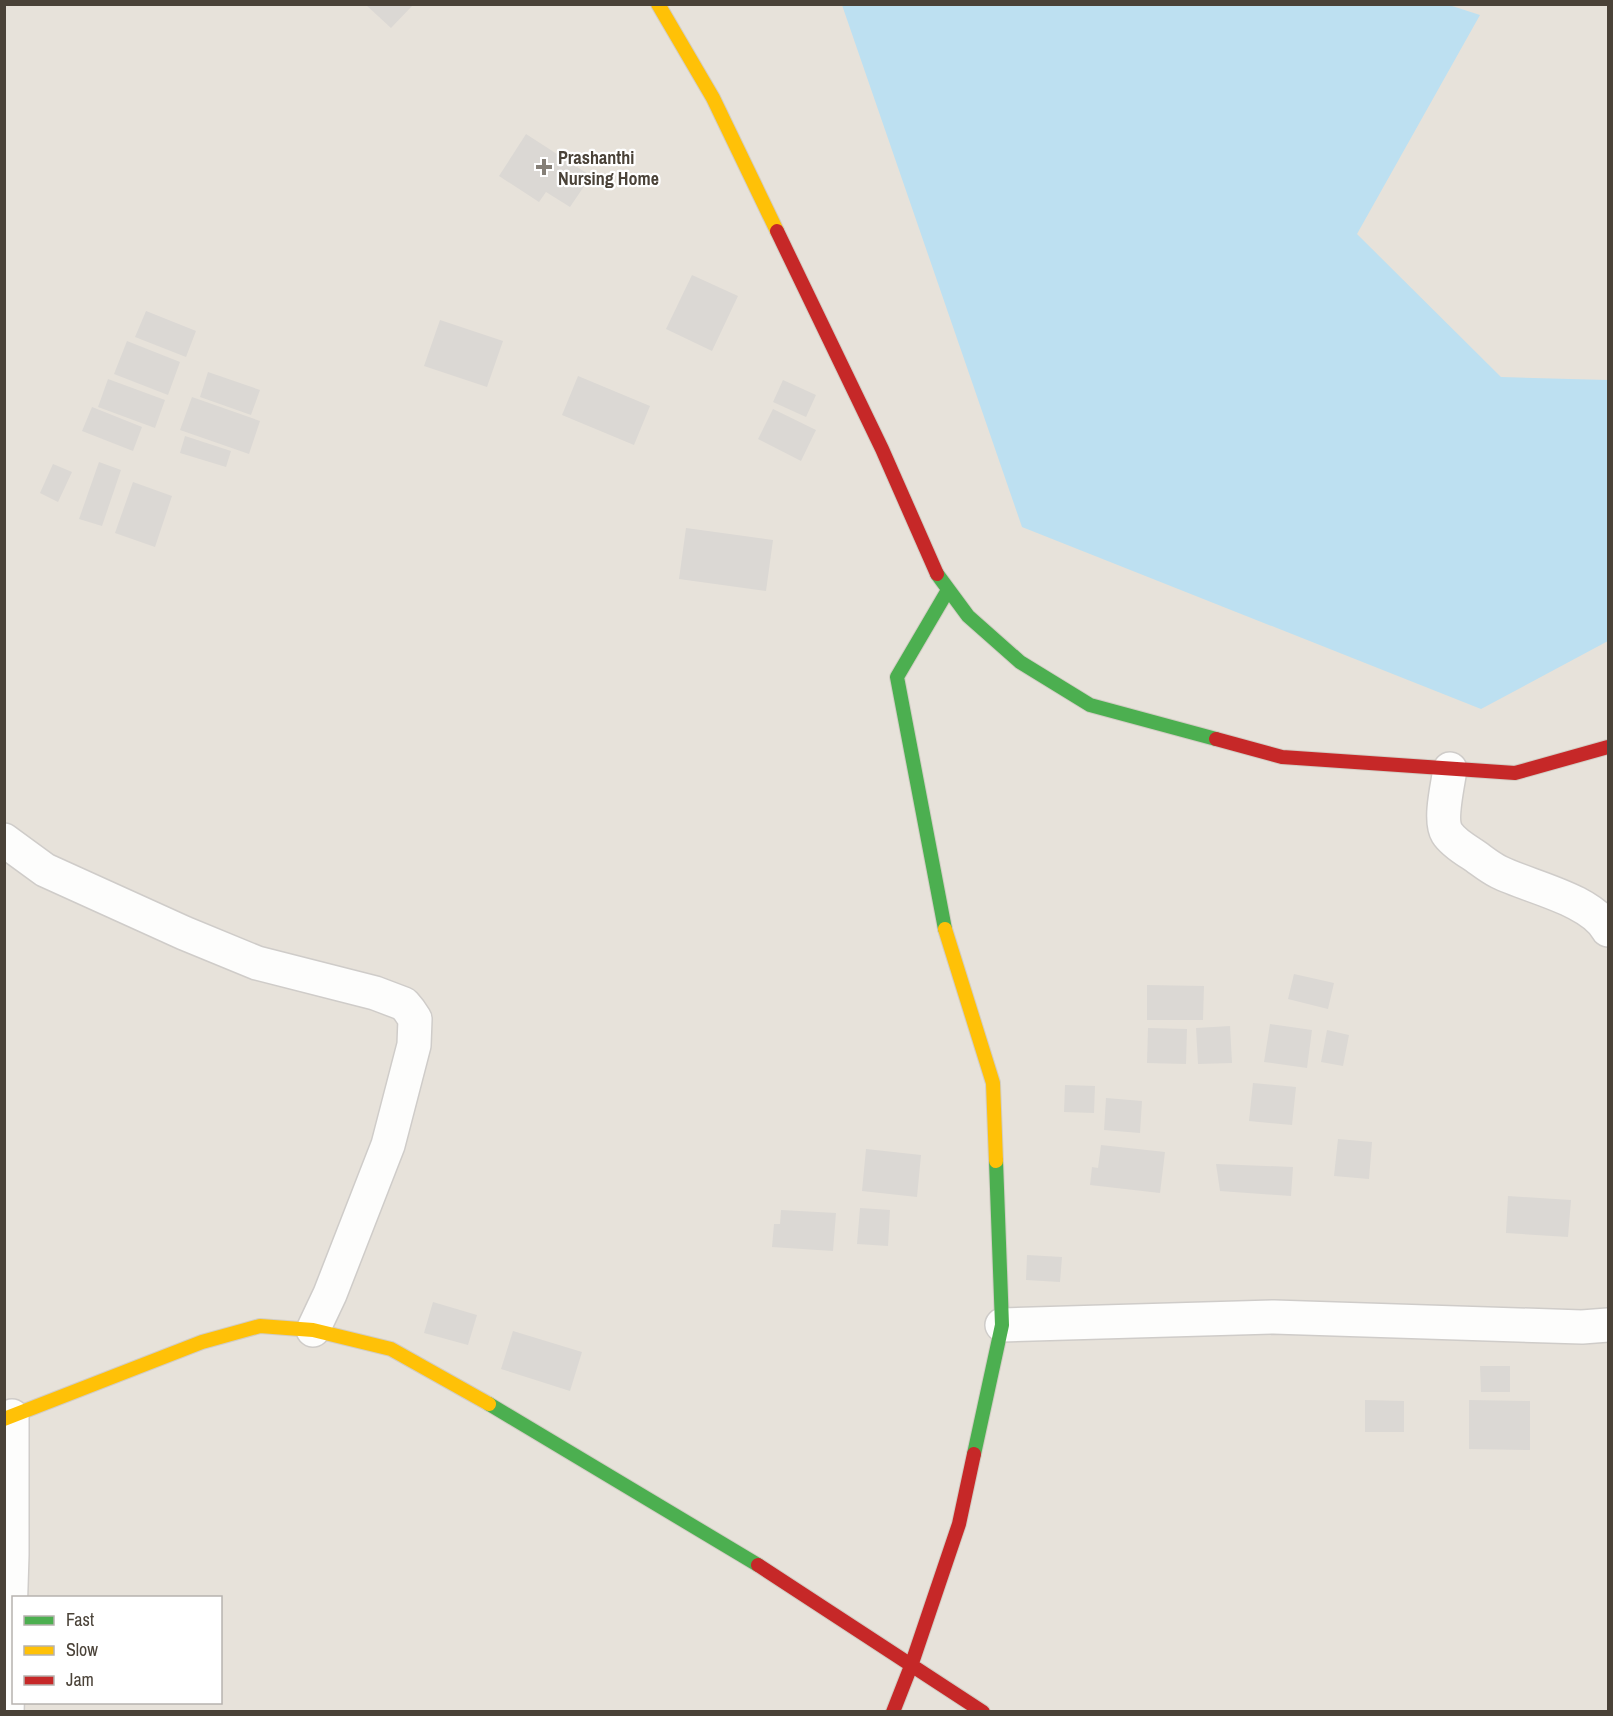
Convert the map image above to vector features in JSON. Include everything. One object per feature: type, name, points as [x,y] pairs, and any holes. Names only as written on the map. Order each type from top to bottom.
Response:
[{"type":"street","points":[[658,4],[713,98],[882,449],[937,574],[968,616],[1020,662],[1090,705],[1282,757],[1515,773],[1608,747]]},
{"type":"street","points":[[893,1712],[959,1524],[1002,1324],[993,1083],[943,924],[897,676],[948,590]]},
{"type":"street","points":[[1450,769],[1443,814],[1446,832],[1462,848],[1498,872],[1558,895],[1587,910],[1604,922],[1608,930]]},
{"type":"street","points":[[4,840],[45,870],[184,933],[256,963],[375,993],[404,1004],[409,1010],[415,1020],[414,1045],[388,1145],[330,1294],[313,1330]]},
{"type":"street","points":[[1002,1324],[1274,1317],[1608,1326]]},
{"type":"street","points":[[7,1712],[12,1555],[8,1417],[202,1342],[260,1326],[313,1330],[391,1349],[445,1378],[741,1554],[983,1712]]},
{"type":"shaded area","points":[[5,5],[1608,5],[1608,1711],[5,1712]]},
{"type":"water","points":[[842,5],[1449,5],[1480,15],[1357,234],[1501,377],[1608,380],[1608,641],[1481,709],[1022,527]]},
{"type":"building","points":[[365,4],[411,4],[412,6],[391,28]]},
{"type":"building","points":[[526,134],[591,176],[570,207],[546,192],[539,202],[499,176]]},
{"type":"building","points":[[692,275],[738,296],[712,351],[666,329]]},
{"type":"building","points":[[146,311],[196,331],[186,357],[135,337]]},
{"type":"building","points":[[440,320],[503,341],[487,387],[424,366]]},
{"type":"building","points":[[127,341],[180,362],[168,395],[114,374]]},
{"type":"building","points":[[208,372],[260,390],[251,415],[200,397]]},
{"type":"building","points":[[578,376],[650,406],[634,445],[562,415]]},
{"type":"building","points":[[108,379],[165,400],[155,428],[98,407]]},
{"type":"building","points":[[783,380],[816,395],[806,417],[773,402]]},
{"type":"building","points":[[192,397],[260,421],[249,454],[180,430]]},
{"type":"building","points":[[92,407],[142,427],[133,451],[82,431]]},
{"type":"building","points":[[773,409],[816,430],[801,461],[758,439]]},
{"type":"building","points":[[185,436],[231,451],[226,467],[180,453]]},
{"type":"building","points":[[99,462],[121,470],[102,526],[79,519]]},
{"type":"building","points":[[53,464],[72,472],[58,502],[40,493]]},
{"type":"building","points":[[133,482],[172,496],[155,547],[115,533]]},
{"type":"building","points":[[686,528],[773,540],[766,591],[679,579]]},
{"type":"building","points":[[1294,974],[1334,983],[1328,1009],[1288,999]]},
{"type":"building","points":[[1147,985],[1204,986],[1203,1020],[1147,1020]]},
{"type":"building","points":[[1270,1024],[1312,1030],[1307,1068],[1264,1062]]},
{"type":"building","points":[[1230,1026],[1232,1063],[1198,1064],[1196,1028]]},
{"type":"building","points":[[1148,1028],[1187,1029],[1186,1064],[1147,1063]]},
{"type":"building","points":[[1327,1030],[1349,1035],[1343,1066],[1321,1062]]},
{"type":"building","points":[[1253,1083],[1296,1087],[1292,1125],[1249,1121]]},
{"type":"building","points":[[1065,1085],[1095,1086],[1094,1113],[1064,1112]]},
{"type":"building","points":[[1106,1098],[1142,1101],[1140,1133],[1104,1130]]},
{"type":"building","points":[[1338,1139],[1372,1142],[1369,1179],[1334,1176]]},
{"type":"building","points":[[1101,1145],[1165,1152],[1160,1193],[1090,1185],[1092,1167],[1098,1168]]},
{"type":"building","points":[[866,1149],[921,1155],[917,1197],[862,1191]]},
{"type":"building","points":[[1216,1164],[1293,1167],[1291,1196],[1220,1191]]},
{"type":"building","points":[[1508,1196],[1571,1200],[1568,1237],[1506,1233]]},
{"type":"building","points":[[860,1208],[890,1210],[888,1246],[857,1244]]},
{"type":"building","points":[[781,1210],[836,1213],[833,1251],[772,1247],[774,1224],[780,1224]]},
{"type":"building","points":[[1027,1255],[1062,1257],[1060,1282],[1026,1280]]},
{"type":"building","points":[[433,1302],[477,1315],[468,1345],[424,1333]]},
{"type":"building","points":[[513,1331],[582,1352],[570,1391],[501,1369]]},
{"type":"building","points":[[1480,1366],[1510,1366],[1510,1392],[1481,1392]]},
{"type":"building","points":[[1365,1400],[1404,1401],[1404,1432],[1365,1432]]},
{"type":"building","points":[[1469,1400],[1530,1401],[1530,1450],[1469,1449]]},
{"type":"traffic: fast","points":[[937,574],[968,616],[1020,662],[1090,705],[1216,739]]},
{"type":"traffic: fast","points":[[945,929],[897,677],[948,590]]},
{"type":"traffic: fast","points":[[974,1454],[1002,1325],[996,1161]]},
{"type":"traffic: fast","points":[[489,1404],[758,1565]]},
{"type":"traffic: slow","points":[[658,4],[713,98],[777,231]]},
{"type":"traffic: slow","points":[[945,929],[993,1083],[996,1161]]},
{"type":"traffic: slow","points":[[4,1419],[202,1342],[260,1326],[313,1330],[391,1349],[489,1404]]},
{"type":"traffic: jam","points":[[777,231],[882,449],[937,574]]},
{"type":"traffic: jam","points":[[1216,739],[1282,757],[1515,773],[1608,747]]},
{"type":"traffic: jam","points":[[893,1712],[959,1524],[974,1454]]},
{"type":"traffic: jam","points":[[758,1565],[983,1712]]},
{"type":"place","name":"Prashanthi Nursing Home","points":[[544,167]]}]
